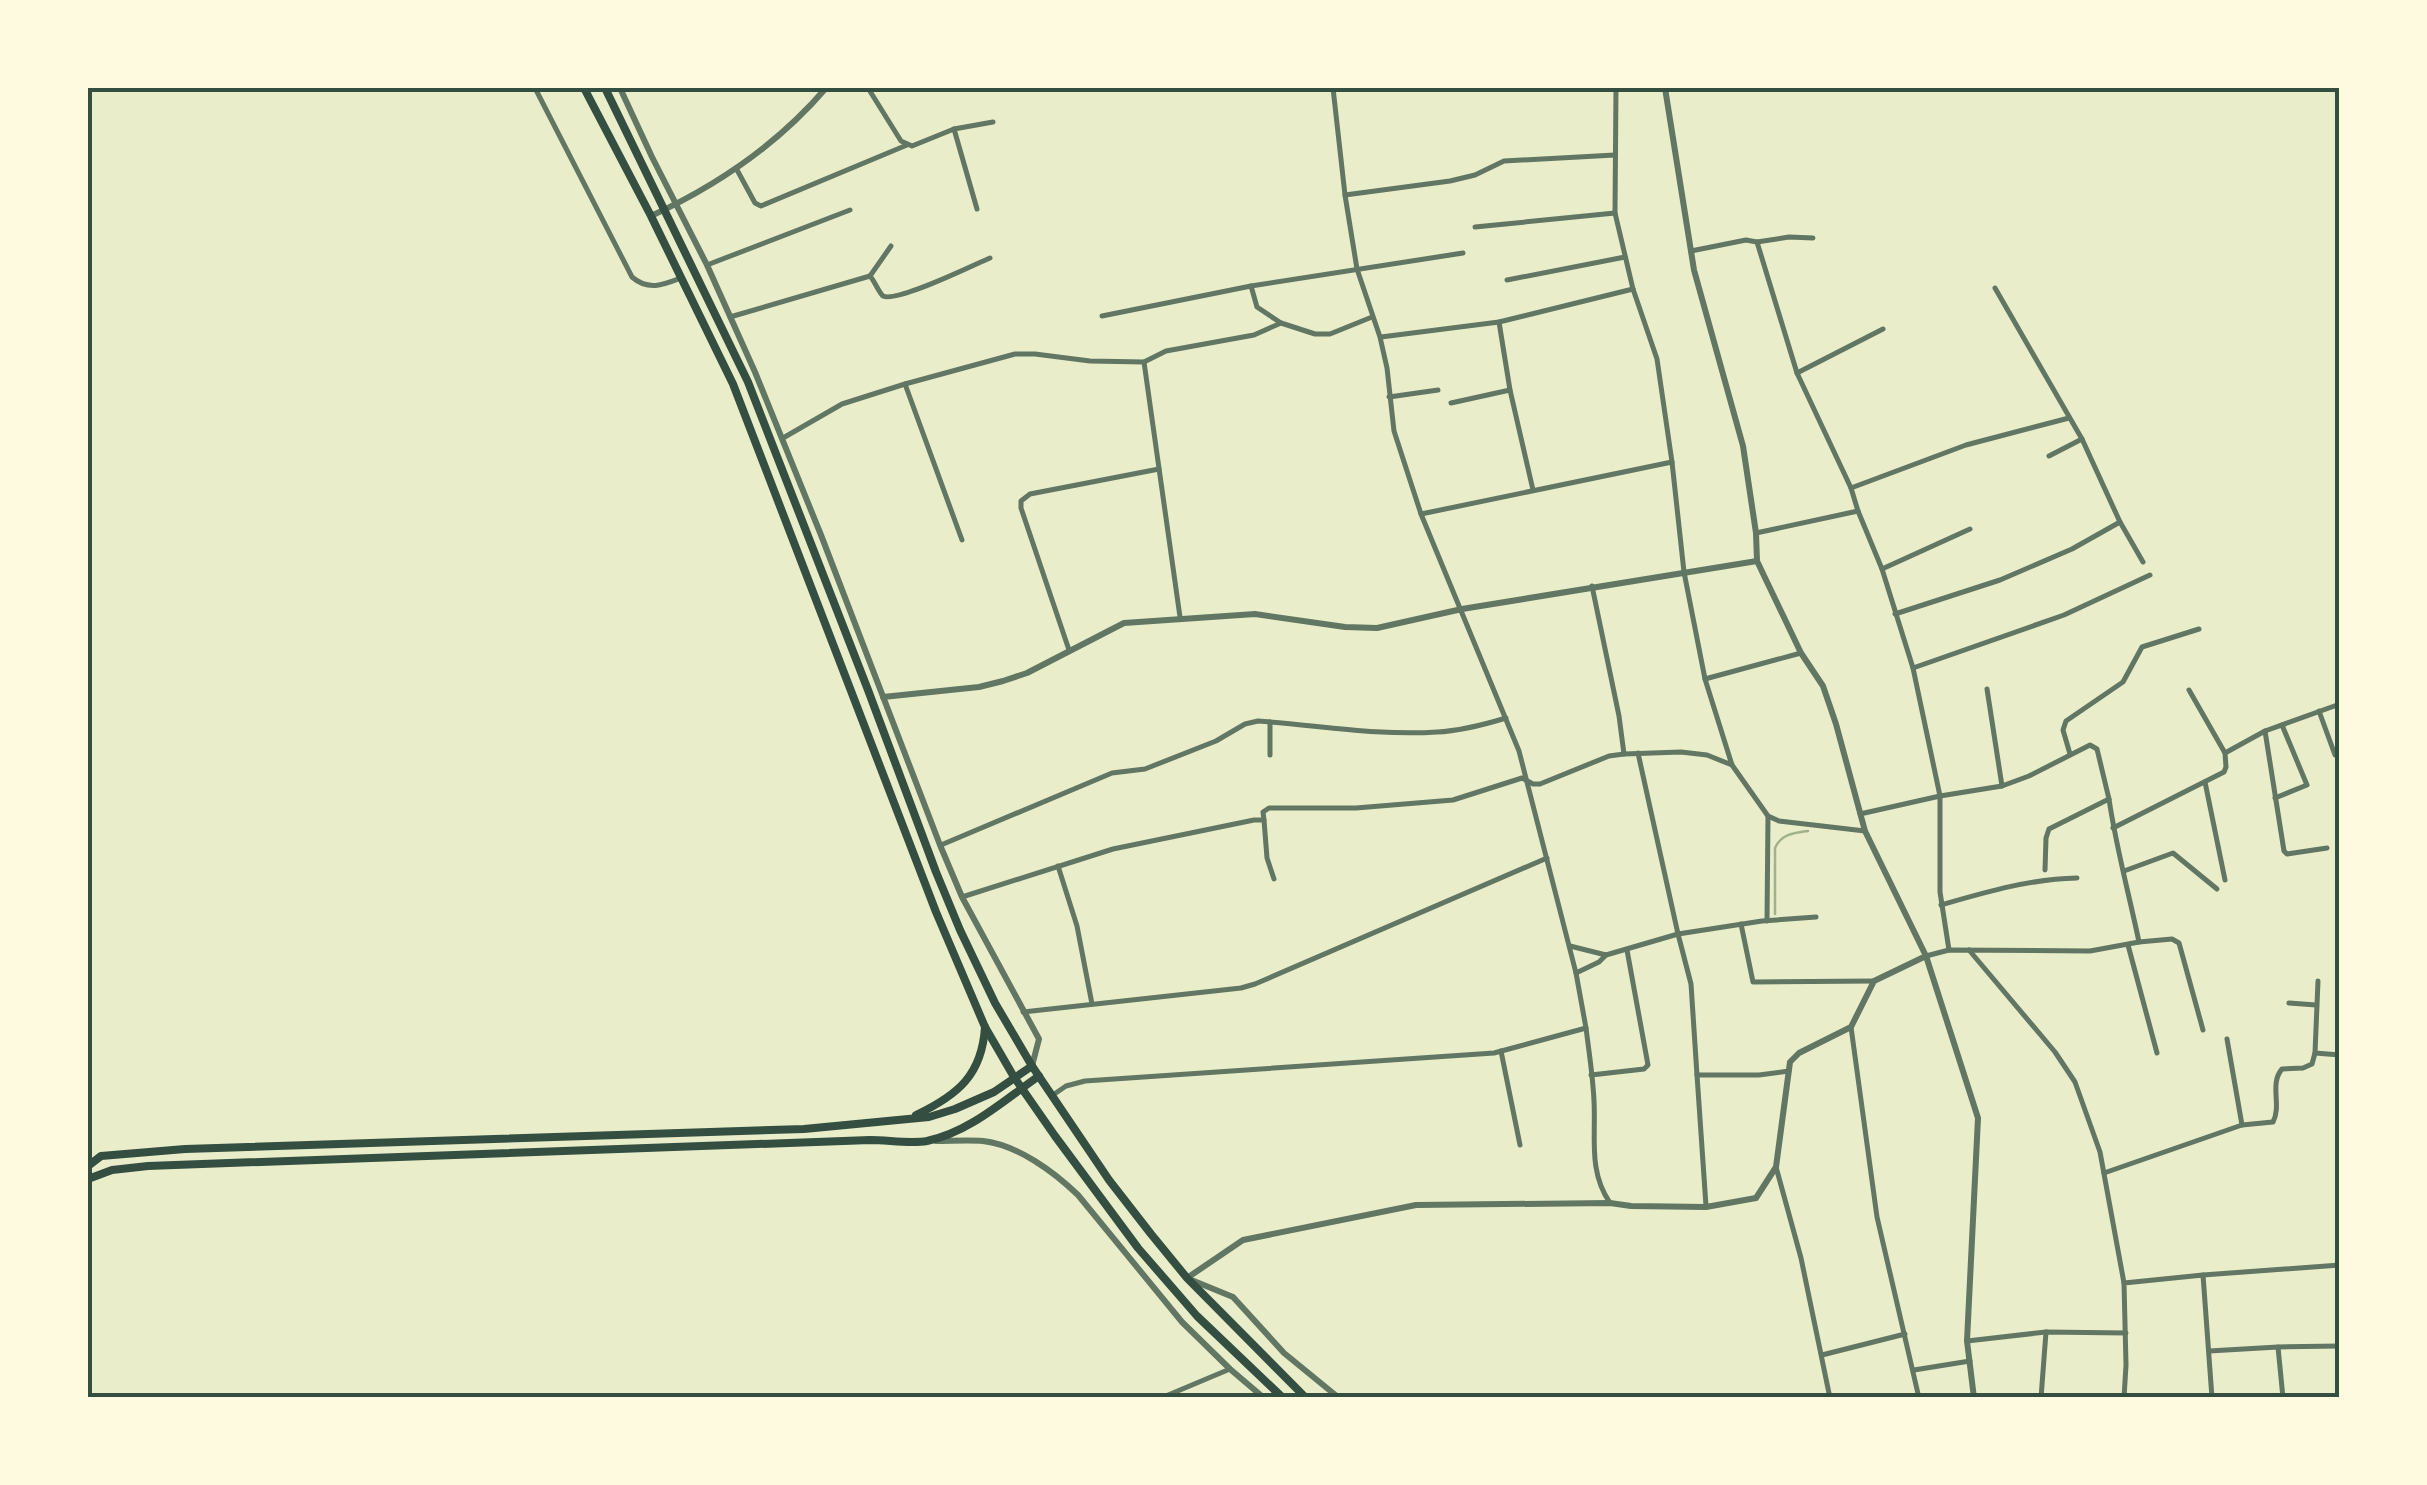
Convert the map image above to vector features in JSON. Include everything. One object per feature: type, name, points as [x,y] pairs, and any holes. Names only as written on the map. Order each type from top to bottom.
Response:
[{"type":"main road","points":[[584,88],[732,384],[936,912],[985,1027],[1014,1077],[1138,1248],[1197,1316],[1283,1398]]},
{"type":"main road","points":[[606,88],[748,382],[960,930],[995,1004],[1109,1180],[1188,1278],[1306,1398]]},
{"type":"main road","points":[[907,1118],[967,1082],[984,1050],[985,1027]]},
{"type":"main road","points":[[88,1166],[101,1156],[185,1149],[804,1129],[929,1116],[994,1092],[1032,1066]]},
{"type":"main road","points":[[88,1179],[112,1170],[148,1166],[926,1141],[980,1118],[1039,1076]]},
{"type":"street","points":[[535,88],[632,277],[640,284],[658,287],[682,278]]},
{"type":"street","points":[[620,88],[706,265],[783,438],[962,897],[1039,1040],[1032,1066]]},
{"type":"street","points":[[651,216],[736,168],[826,88]]},
{"type":"street","points":[[868,88],[906,145],[954,129],[993,122]]},
{"type":"street","points":[[1333,88],[1357,269],[1380,337],[1394,431],[1421,514],[1519,751],[1576,973],[1594,1104],[1594,1159],[1602,1190],[1610,1203]]},
{"type":"street","points":[[1616,88],[1615,213],[1624,257],[1657,359],[1684,572],[1705,679],[1732,765],[1768,816],[1780,821],[1865,831]]},
{"type":"street","points":[[1665,88],[1694,270],[1743,446],[1758,560],[1802,653],[1823,686],[1865,831],[1926,956],[1978,1118],[1968,1340],[1974,1398]]},
{"type":"street","points":[[954,129],[977,209]]},
{"type":"street","points":[[736,168],[755,203],[761,206],[906,145]]},
{"type":"street","points":[[1345,195],[1429,185],[1475,175],[1504,161],[1615,155]]},
{"type":"street","points":[[706,265],[850,210]]},
{"type":"street","points":[[1475,228],[1615,213]]},
{"type":"street","points":[[1691,251],[1746,240],[1813,238]]},
{"type":"street","points":[[1757,242],[1797,372],[1851,488],[1913,668],[1940,796],[1940,892],[1949,950]]},
{"type":"street","points":[[730,317],[870,276],[891,246]]},
{"type":"street","points":[[1102,316],[1251,286],[1463,253]]},
{"type":"street","points":[[1507,280],[1624,257]]},
{"type":"street","points":[[870,276],[882,295],[889,296],[919,290],[990,258]]},
{"type":"street","points":[[1251,286],[1258,307],[1281,323],[1315,334],[1330,334],[1373,316]]},
{"type":"street","points":[[1995,288],[2082,439],[2143,562]]},
{"type":"street","points":[[1380,337],[1499,322],[1634,289]]},
{"type":"street","points":[[1499,322],[1532,490]]},
{"type":"street","points":[[783,438],[842,404],[1015,354],[1144,362],[1166,351],[1254,335],[1281,323]]},
{"type":"street","points":[[1797,372],[1884,329]]},
{"type":"street","points":[[1144,362],[1180,617]]},
{"type":"street","points":[[905,384],[962,540]]},
{"type":"street","points":[[1389,397],[1438,390]]},
{"type":"street","points":[[1451,403],[1510,390]]},
{"type":"street","points":[[1851,488],[1966,445],[2070,418]]},
{"type":"street","points":[[2049,456],[2082,439]]},
{"type":"street","points":[[1421,514],[1672,462]]},
{"type":"street","points":[[1069,650],[1021,501],[1030,494],[1160,469]]},
{"type":"street","points":[[1756,533],[1858,511]]},
{"type":"street","points":[[1895,614],[2000,580],[2072,549],[2120,522]]},
{"type":"street","points":[[1882,569],[1970,529]]},
{"type":"street","points":[[883,696],[1003,682],[1124,622],[1255,614],[1377,628],[1462,609],[1758,560]]},
{"type":"street","points":[[1913,668],[2064,615],[2150,575]]},
{"type":"street","points":[[1592,586],[1624,754]]},
{"type":"street","points":[[2070,754],[2064,730],[2066,721],[2122,682],[2142,647],[2199,629]]},
{"type":"street","points":[[1705,679],[1802,653]]},
{"type":"street","points":[[1986,689],[2002,786]]},
{"type":"street","points":[[2113,828],[2224,772],[2224,753],[2189,690]]},
{"type":"street","points":[[2224,753],[2265,732],[2340,704]]},
{"type":"street","points":[[2319,711],[2334,755]]},
{"type":"street","points":[[940,845],[1112,774],[1145,769],[1258,721],[1436,732],[1506,718]]},
{"type":"street","points":[[1270,722],[1270,754]]},
{"type":"street","points":[[2275,798],[2308,785],[2282,725]]},
{"type":"street","points":[[2265,732],[2285,853],[2327,848]]},
{"type":"street","points":[[1860,814],[2002,786],[2085,746],[2094,746],[2139,942]]},
{"type":"street","points":[[1274,879],[1267,858],[1263,812],[1269,808],[1356,808],[1453,800],[1522,778],[1540,784],[1609,756],[1624,754],[1682,752],[1707,755],[1732,765]]},
{"type":"street","points":[[1638,753],[1691,984],[1706,1207]]},
{"type":"street","points":[[2205,782],[2224,880]]},
{"type":"street","points":[[2045,870],[2049,829],[2109,799]]},
{"type":"street","points":[[1767,921],[1768,816]]},
{"type":"street","points":[[962,897],[1113,849],[1264,820]]},
{"type":"street","points":[[2124,870],[2174,853],[2217,890]]},
{"type":"street","points":[[1023,1012],[1255,984],[1547,858]]},
{"type":"street","points":[[1058,866],[1077,926],[1092,1004]]},
{"type":"street","points":[[1942,905],[2046,878],[2077,878]]},
{"type":"street","points":[[1570,946],[1606,955],[1678,934],[1816,916]]},
{"type":"street","points":[[1742,924],[1752,982],[1874,981],[1926,956],[1949,950],[2090,952],[2172,939],[2179,944],[2203,1030]]},
{"type":"street","points":[[2128,944],[2157,1053]]},
{"type":"street","points":[[1591,1074],[1648,1066],[1627,950]]},
{"type":"street","points":[[1969,950],[2055,1052],[2075,1082],[2100,1152],[2124,1283],[2124,1398]]},
{"type":"street","points":[[1576,973],[1606,955]]},
{"type":"street","points":[[1830,1398],[1776,1167],[1790,1062],[1799,1053],[1850,1027],[1874,981]]},
{"type":"street","points":[[2104,1173],[2242,1125],[2273,1122],[2278,1073],[2308,1067],[2316,1053],[2318,982]]},
{"type":"street","points":[[2290,1002],[2317,1006]]},
{"type":"street","points":[[1850,1027],[1877,1217],[1920,1398]]},
{"type":"street","points":[[1053,1095],[1066,1086],[1085,1081],[1501,1051],[1586,1028]]},
{"type":"street","points":[[2227,1040],[2242,1125]]},
{"type":"street","points":[[1501,1051],[1520,1145]]},
{"type":"street","points":[[2316,1053],[2340,1055]]},
{"type":"street","points":[[1697,1075],[1790,1071]]},
{"type":"street","points":[[926,1141],[986,1141],[1016,1152],[1060,1178],[1182,1322],[1264,1398]]},
{"type":"street","points":[[1188,1278],[1243,1240],[1416,1204],[1610,1203],[1706,1207],[1756,1198],[1776,1167]]},
{"type":"street","points":[[2124,1283],[2340,1265]]},
{"type":"street","points":[[2203,1275],[2212,1398]]},
{"type":"street","points":[[1188,1278],[1233,1298],[1284,1353],[1338,1398]]},
{"type":"street","points":[[1968,1340],[2046,1332],[2126,1332]]},
{"type":"street","points":[[2041,1398],[2046,1332]]},
{"type":"street","points":[[1822,1355],[1905,1334]]},
{"type":"street","points":[[2209,1352],[2340,1346]]},
{"type":"street","points":[[2278,1347],[2283,1398]]},
{"type":"street","points":[[1914,1370],[1970,1361]]},
{"type":"street","points":[[1161,1398],[1230,1369]]},
{"type":"waterway","points":[[1775,914],[1775,848],[1784,837],[1808,831]]}]
